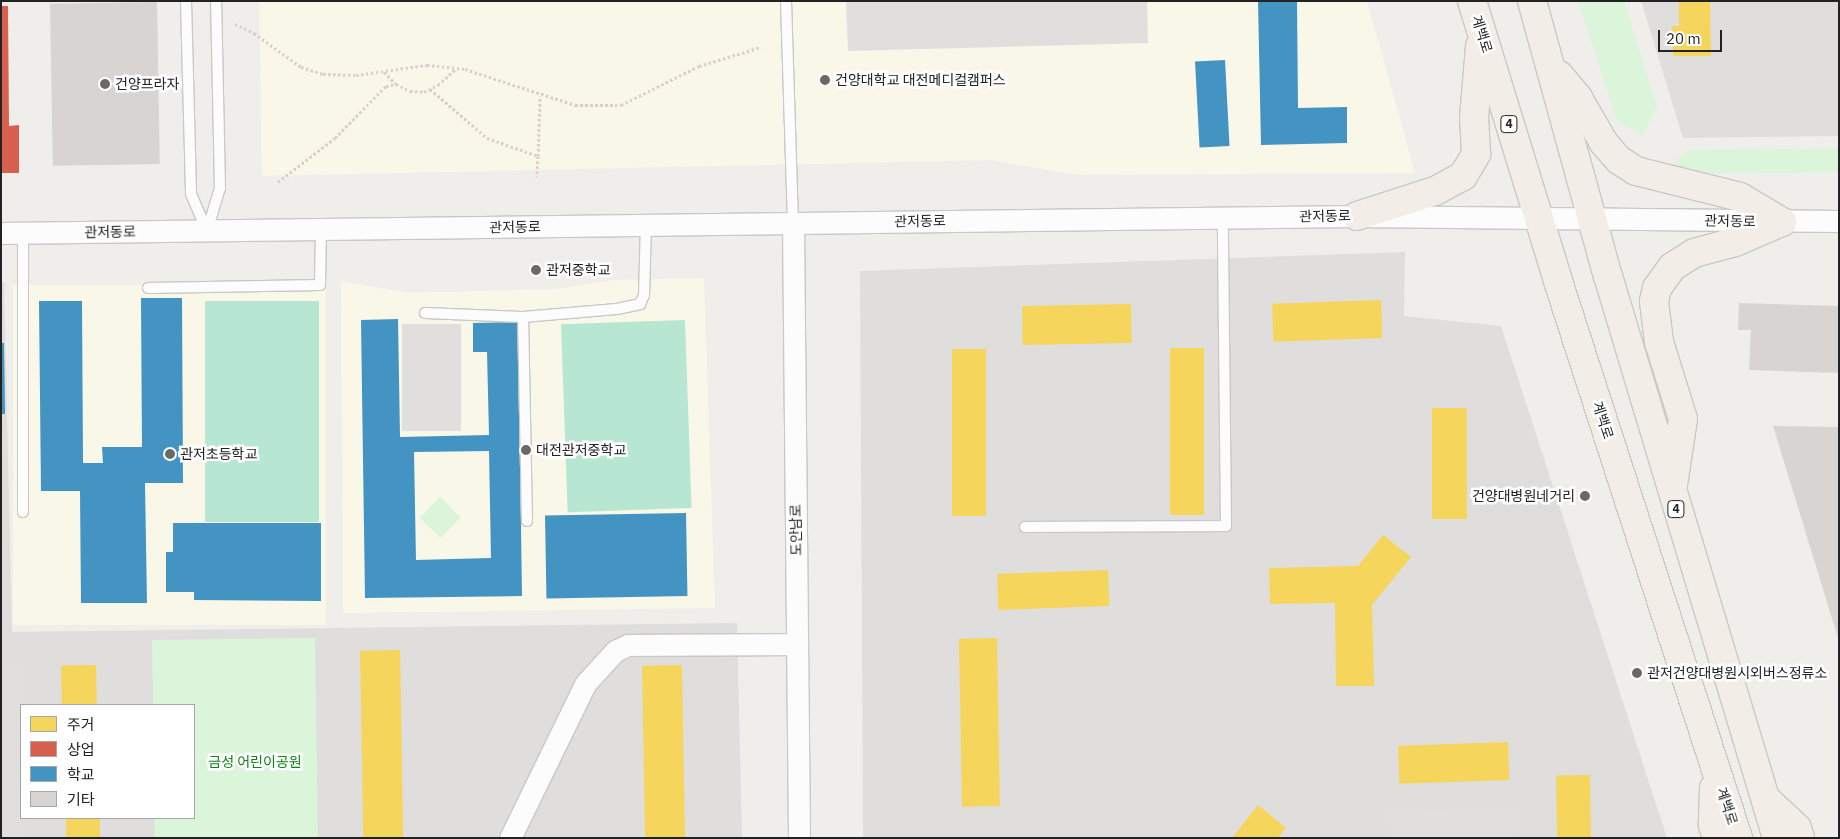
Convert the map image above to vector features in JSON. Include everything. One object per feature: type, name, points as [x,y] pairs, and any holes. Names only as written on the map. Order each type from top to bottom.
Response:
[{"type":"main road","name":"계백로","points":[[1472,1],[1738,838]]},
{"type":"main road","name":"4","points":[[1532,1],[1552,68],[1592,219],[1672,495],[1777,838]]},
{"type":"main road","points":[[1357,216],[1435,191],[1463,176],[1476,154],[1474,118],[1481,30]]},
{"type":"main road","points":[[1552,68],[1578,98],[1604,143],[1619,160],[1636,171],[1655,178],[1740,197],[1782,222]]},
{"type":"main road","points":[[1672,495],[1683,419],[1659,342],[1654,301],[1657,288],[1672,267],[1694,252],[1735,242],[1782,222]]},
{"type":"main road","points":[[1715,769],[1713,825],[1717,838]]},
{"type":"main road","points":[[1764,797],[1797,828],[1800,838]]},
{"type":"street","name":"관저동로","points":[[1,233],[1357,216],[1782,222],[1839,221]]},
{"type":"street","name":"도안남로","points":[[793,223],[799,838]]},
{"type":"street","points":[[510,838],[585,684],[615,650],[628,645],[797,644]]},
{"type":"lane","points":[[186,1],[191,194],[207,231]]},
{"type":"lane","points":[[207,231],[220,188],[216,1]]},
{"type":"lane","points":[[786,1],[793,223]]},
{"type":"lane","points":[[1026,527],[1226,526],[1223,218]]},
{"type":"lane","points":[[425,313],[523,317],[617,309],[640,304],[644,295],[646,225]]},
{"type":"lane","points":[[148,288],[320,285],[321,229]]},
{"type":"lane","points":[[22,512],[23,233]]},
{"type":"lane","points":[[523,317],[527,522]]},
{"type":"path","points":[[235,24],[254,33],[301,67],[316,72],[356,76],[427,65],[456,68],[490,76],[540,96],[575,105],[622,105],[699,66],[761,48]]},
{"type":"path","points":[[384,71],[396,84],[410,90],[430,89],[456,68]]},
{"type":"path","points":[[278,182],[335,138],[386,86],[396,84]]},
{"type":"path","points":[[430,89],[487,138],[538,156]]},
{"type":"path","points":[[538,177],[540,96]]},
{"type":"shaded area","name":"건양대학교 대전메디컬캠퍼스","points":[[259,1],[1367,1],[1415,173],[1080,175],[991,160],[262,176]]},
{"type":"shaded area","points":[[846,1],[1147,1],[1148,43],[848,51]]},
{"type":"shaded area","points":[[1641,1],[1839,1],[1839,136],[1683,138]]},
{"type":"shaded area","points":[[1405,252],[1404,316],[1501,326],[1667,838],[863,838],[860,271]]},
{"type":"shaded area","name":"대전관저중학교","points":[[704,278],[715,608],[343,613],[341,281],[408,293],[557,289],[614,280]]},
{"type":"shaded area","points":[[1,282],[4,282],[12,632],[737,623],[742,838],[1,838]]},
{"type":"shaded area","name":"관저초등학교","points":[[13,285],[326,285],[326,625],[13,625]]},
{"type":"shaded area","points":[[402,324],[461,324],[461,431],[402,431]]},
{"type":"shaded area","points":[[1,663],[24,663],[23,704],[20,704],[20,819],[26,819],[27,838],[1,838]]},
{"type":"shaded area","points":[[1515,807],[1516,838],[1390,838],[1389,811]]},
{"type":"green space","points":[[1578,1],[1624,1],[1657,106],[1643,136],[1617,121]]},
{"type":"green space","points":[[1839,148],[1839,172],[1679,174],[1676,160],[1688,150]]},
{"type":"green space","points":[[205,301],[319,301],[319,522],[205,522]]},
{"type":"green space","points":[[685,320],[692,508],[568,512],[561,324]]},
{"type":"green space","points":[[440,497],[461,517],[441,538],[420,518]]},
{"type":"green space","name":"금성 어린이공원","points":[[315,638],[318,838],[155,838],[154,819],[195,819],[195,704],[153,704],[152,640]]},
{"type":"building: 주거","points":[[1679,1],[1710,1],[1711,56],[1673,56],[1672,26],[1679,26]]},
{"type":"building: 주거","points":[[1381,300],[1382,338],[1273,342],[1272,304]]},
{"type":"building: 주거","points":[[1131,304],[1132,343],[1023,345],[1022,306]]},
{"type":"building: 주거","points":[[1170,348],[1204,348],[1204,515],[1170,515]]},
{"type":"building: 주거","points":[[952,349],[986,349],[986,516],[952,516]]},
{"type":"building: 주거","points":[[1432,408],[1467,408],[1467,519],[1432,519]]},
{"type":"building: 주거","points":[[1383,535],[1411,557],[1372,605],[1374,686],[1336,686],[1335,603],[1270,604],[1269,568],[1358,566]]},
{"type":"building: 주거","points":[[1108,570],[1109,606],[998,610],[997,574]]},
{"type":"building: 주거","points":[[997,638],[1000,806],[962,807],[959,639]]},
{"type":"building: 주거","points":[[400,650],[403,838],[363,838],[360,651]]},
{"type":"building: 주거","points":[[96,665],[97,704],[62,704],[61,666]]},
{"type":"building: 주거","points":[[682,665],[685,838],[645,838],[642,666]]},
{"type":"building: 주거","points":[[1508,742],[1509,780],[1399,784],[1398,746]]},
{"type":"building: 주거","points":[[1590,775],[1591,838],[1557,838],[1556,776]]},
{"type":"building: 주거","points":[[1258,805],[1286,828],[1278,838],[1232,838]]},
{"type":"building: 주거","points":[[66,819],[100,819],[100,838],[66,838]]},
{"type":"building: 상업","points":[[1,6],[8,6],[9,126],[19,125],[19,173],[1,173]]},
{"type":"building: 학교","points":[[1258,1],[1297,1],[1298,108],[1347,107],[1347,143],[1261,145]]},
{"type":"building: 학교","points":[[1225,60],[1230,146],[1200,147],[1195,62]]},
{"type":"building: 학교","points":[[141,298],[182,298],[183,483],[145,483],[147,603],[81,603],[80,491],[41,491],[39,301],[82,301],[83,463],[103,463],[102,447],[142,447]]},
{"type":"building: 학교","points":[[398,319],[400,437],[489,435],[487,352],[473,352],[473,323],[518,322],[522,596],[365,598],[361,320]],"holes":[[[489,451],[491,558],[416,560],[414,452]]]},
{"type":"building: 학교","points":[[1,343],[4,343],[5,414],[1,414]]},
{"type":"building: 학교","points":[[686,513],[687,596],[546,598],[545,515]]},
{"type":"building: 학교","points":[[173,523],[321,523],[321,601],[194,600],[194,592],[166,592],[166,552],[173,552]]},
{"type":"building: 기타","name":"건양프라자","points":[[157,2],[160,164],[53,166],[50,4]]},
{"type":"building: 기타","points":[[1739,303],[1839,306],[1839,373],[1749,370],[1751,330],[1738,330]]},
{"type":"building: 기타","points":[[1773,426],[1839,427],[1839,638],[1838,638]]},
{"type":"place","name":"건양대학교 대전메디컬캠퍼스","points":[[825,80]]},
{"type":"place","name":"건양프라자","points":[[105,84]]},
{"type":"place","name":"관저중학교","points":[[536,270]]},
{"type":"place","name":"대전관저중학교","points":[[526,450]]},
{"type":"place","name":"관저초등학교","points":[[170,454]]},
{"type":"place","name":"건양대병원네거리","points":[[1585,496]]},
{"type":"place","name":"관저건양대병원시외버스정류소","points":[[1637,673]]}]
